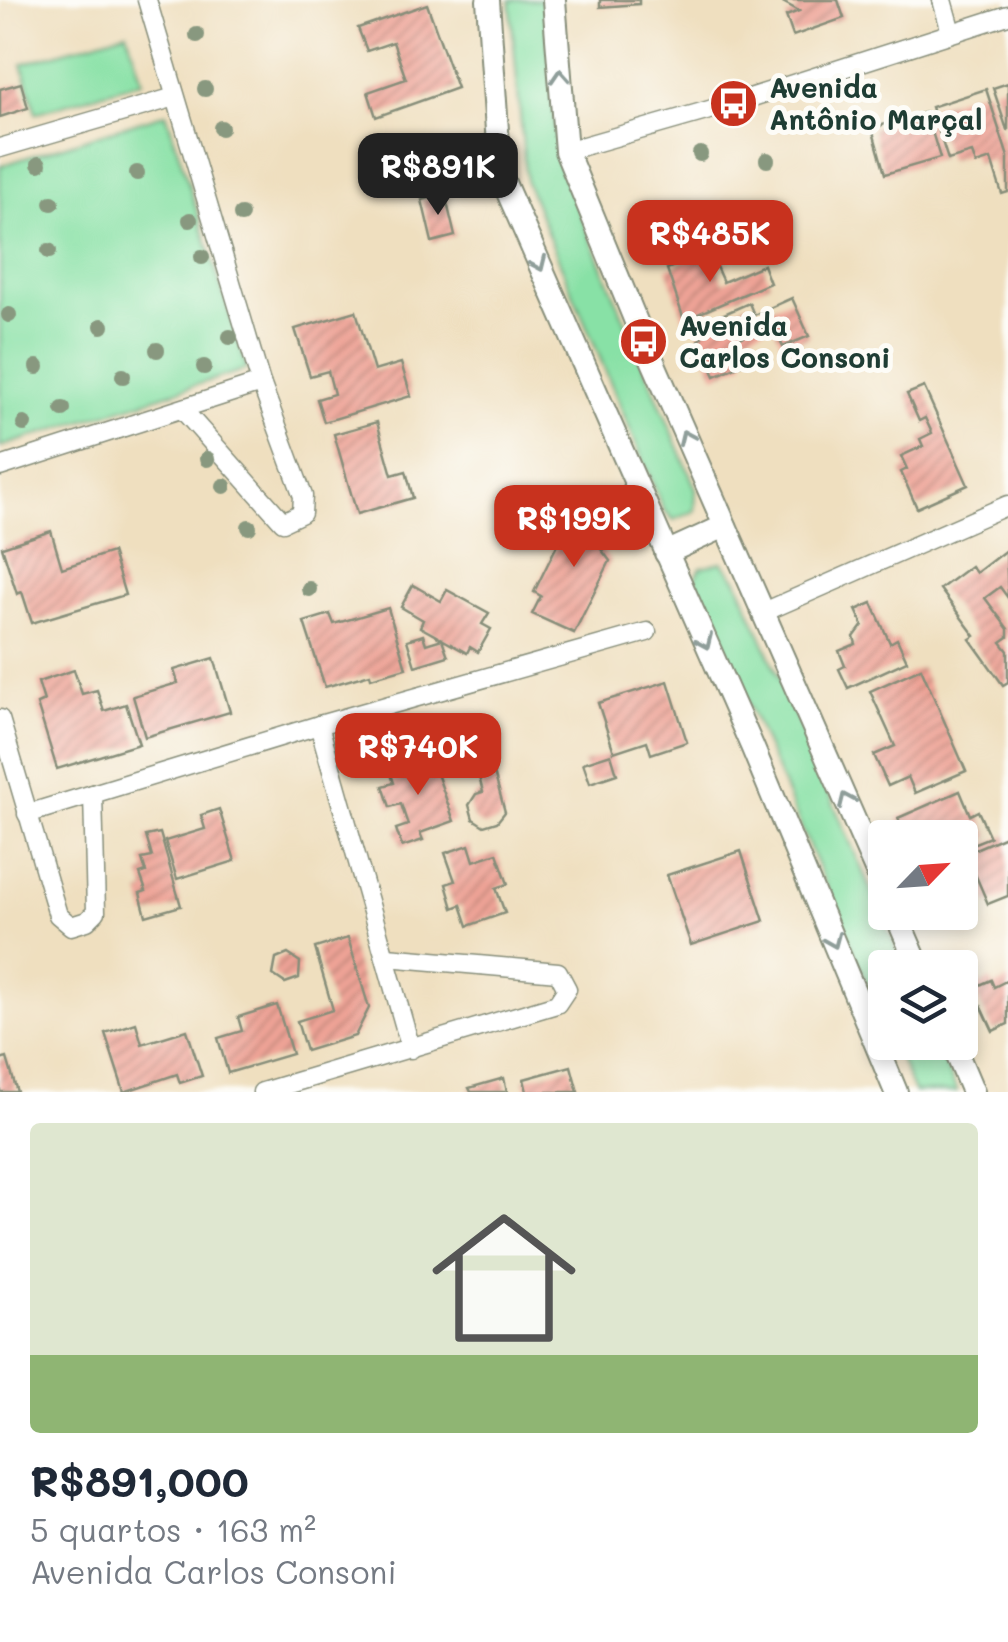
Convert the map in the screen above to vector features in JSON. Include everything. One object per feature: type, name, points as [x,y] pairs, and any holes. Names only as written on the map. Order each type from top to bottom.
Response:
[{"type":"main road","points":[[488,0],[500,174],[759,764],[896,1092]]},
{"type":"main road","points":[[554,0],[566,152],[868,851]]},
{"type":"main road","points":[[666,553],[725,526]]},
{"type":"main road","points":[[960,1060],[973,1092]]},
{"type":"street","points":[[148,0],[261,383],[303,496],[302,513],[283,522],[183,410]]},
{"type":"street","points":[[942,0],[951,32]]},
{"type":"street","points":[[566,152],[1008,15]]},
{"type":"street","points":[[0,148],[175,97]]},
{"type":"street","points":[[0,466],[261,383]]},
{"type":"street","points":[[764,612],[1008,505]]},
{"type":"street","points":[[27,814],[319,724],[647,632]]},
{"type":"street","points":[[0,719],[58,915],[71,926],[87,921],[96,912],[93,794]]},
{"type":"street","points":[[319,724],[410,1049]]},
{"type":"street","points":[[262,1092],[557,1004],[567,989],[558,972],[387,957]]},
{"type":"green space","points":[[510,0],[545,0],[557,159],[696,489],[695,511],[674,520],[664,510],[526,182]]},
{"type":"green space","points":[[127,32],[142,81],[36,113],[22,64]]},
{"type":"green space","points":[[166,113],[247,369],[0,447],[0,166]]},
{"type":"green space","points":[[722,562],[737,580],[868,884],[868,930],[888,930],[897,950],[868,950],[868,984],[695,579],[701,567]]},
{"type":"green space","points":[[900,1060],[943,1060],[957,1092],[914,1092]]},
{"type":"building","points":[[600,0],[639,0],[639,4],[600,7]]},
{"type":"building","points":[[779,0],[838,0],[844,18],[793,36],[786,16],[799,11]]},
{"type":"building","points":[[427,4],[457,88],[376,117],[368,92],[406,79],[393,42],[367,51],[358,28]]},
{"type":"building","points":[[21,83],[28,108],[0,117],[0,89]]},
{"type":"building","points":[[1008,83],[1008,130],[1007,130],[993,88]]},
{"type":"building","points":[[986,89],[1008,157],[1008,192],[1002,194],[991,159],[976,164],[972,153],[948,160],[931,107]]},
{"type":"building","points":[[926,112],[940,158],[885,174],[872,128]]},
{"type":"building","points":[[445,194],[455,236],[432,242],[422,200]]},
{"type":"building","points":[[709,251],[723,282],[763,265],[770,283],[684,320],[667,269]]},
{"type":"building","points":[[792,298],[809,336],[783,347],[773,324],[735,340],[745,363],[715,376],[697,326],[749,303],[754,315]]},
{"type":"building","points":[[356,311],[374,371],[401,363],[411,396],[324,422],[317,399],[334,394],[328,371],[310,376],[295,329]]},
{"type":"building","points":[[924,387],[968,485],[917,508],[901,472],[907,469],[901,456],[923,446],[920,439],[932,433],[925,418],[919,421],[907,394]]},
{"type":"building","points":[[377,422],[392,475],[406,471],[413,498],[357,514],[334,434]]},
{"type":"building","points":[[600,507],[613,546],[601,549],[610,561],[574,633],[532,614],[541,596],[534,592],[561,537],[556,521]]},
{"type":"building","points":[[51,531],[62,568],[112,552],[125,595],[32,623],[22,592],[17,594],[2,547]]},
{"type":"building","points":[[1006,550],[1008,598],[1000,587],[985,598],[1008,629],[1008,637],[1001,642],[1008,651],[1008,682],[1003,685],[970,639],[975,636],[940,589],[971,566],[976,573]]},
{"type":"building","points":[[413,585],[441,601],[447,590],[489,613],[482,624],[491,629],[478,652],[470,647],[467,653],[420,627],[423,620],[401,607]]},
{"type":"building","points":[[872,603],[890,643],[897,639],[907,661],[848,688],[839,669],[845,666],[839,651],[856,644],[854,637],[863,625],[856,610]]},
{"type":"building","points":[[388,608],[406,668],[325,687],[304,622],[330,614],[334,624]]},
{"type":"building","points":[[423,635],[426,644],[442,639],[448,656],[415,666],[407,640]]},
{"type":"building","points":[[214,658],[230,712],[145,737],[133,696],[178,683],[174,670]]},
{"type":"building","points":[[921,668],[966,771],[915,793],[908,777],[888,786],[874,755],[895,746],[870,691]]},
{"type":"building","points":[[74,670],[82,694],[97,690],[104,711],[126,704],[139,744],[57,769],[37,704],[44,701],[38,682]]},
{"type":"building","points":[[668,681],[687,742],[651,754],[647,741],[614,752],[598,703]]},
{"type":"building","points":[[488,751],[505,812],[497,822],[484,826],[473,819],[469,805],[476,794],[483,792],[473,755]]},
{"type":"building","points":[[430,754],[454,821],[420,833],[423,840],[402,847],[396,829],[408,825],[401,804],[390,807],[383,786],[394,783],[389,768]]},
{"type":"building","points":[[611,754],[617,774],[590,783],[583,763]]},
{"type":"building","points":[[960,791],[970,815],[978,811],[990,837],[978,842],[978,820],[898,818]]},
{"type":"building","points":[[219,809],[235,861],[177,879],[165,841],[205,829],[201,815]]},
{"type":"building","points":[[160,833],[181,906],[146,916],[140,893],[146,891],[140,874],[146,872],[142,859],[152,857],[146,836]]},
{"type":"building","points":[[1008,835],[1008,896],[988,904],[978,881],[978,848]]},
{"type":"building","points":[[469,845],[474,861],[497,853],[508,884],[496,888],[505,913],[468,926],[461,905],[453,908],[446,884],[455,881],[445,853]]},
{"type":"building","points":[[741,851],[764,921],[691,945],[667,875]]},
{"type":"building","points":[[348,938],[369,1008],[355,1036],[306,1051],[297,1021],[333,1010],[315,948]]},
{"type":"building","points":[[288,954],[300,962],[299,978],[285,983],[273,975],[276,959]]},
{"type":"building","points":[[991,980],[994,987],[1008,980],[1008,1024],[993,1031],[978,999],[978,986]]},
{"type":"building","points":[[277,1005],[292,1054],[228,1073],[218,1038],[242,1031],[238,1017]]},
{"type":"building","points":[[136,1023],[142,1044],[187,1030],[202,1076],[180,1083],[177,1074],[124,1092],[105,1033]]},
{"type":"building","points":[[7,1058],[17,1092],[0,1092],[0,1060]]},
{"type":"building","points":[[571,1066],[578,1092],[527,1092],[524,1079]]},
{"type":"building","points":[[504,1078],[507,1092],[471,1092],[469,1088]]},
{"type":"place","name":"Avenida Antônio Marçal","points":[[734,103]]},
{"type":"place","name":"Avenida Carlos Consoni","points":[[644,341]]}]
